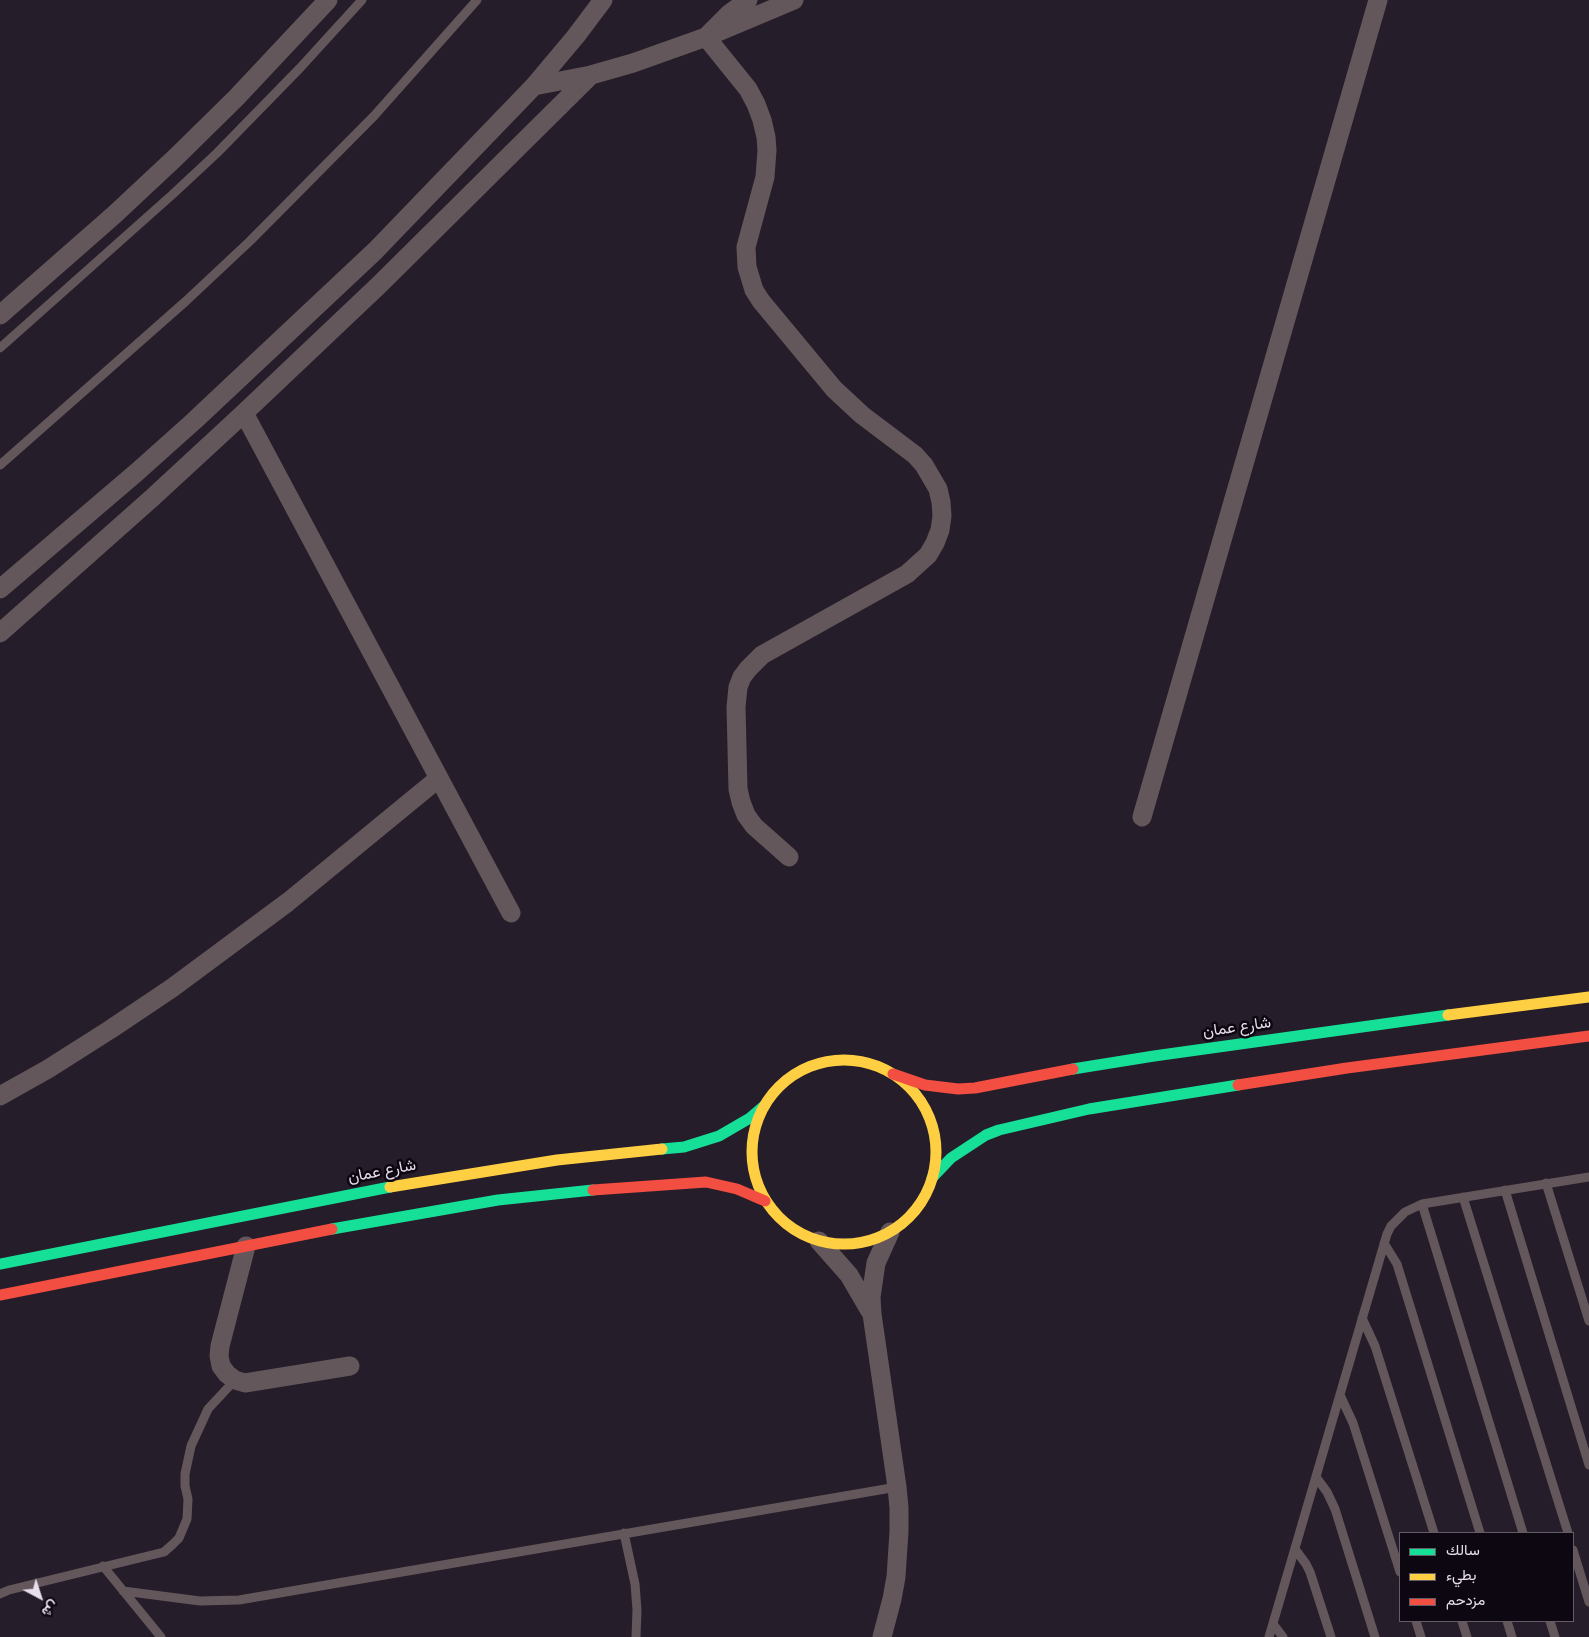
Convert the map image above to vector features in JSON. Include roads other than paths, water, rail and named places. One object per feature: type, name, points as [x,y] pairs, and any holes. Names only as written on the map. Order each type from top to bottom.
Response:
[{"type":"main road","name":"شارع عمان","points":[[0,1264],[420,1181],[556,1160],[684,1147],[719,1136],[750,1118],[793,1075],[812,1066],[832,1061],[854,1061],[874,1065],[925,1085],[958,1089],[975,1088],[1138,1058],[1589,997]]},
{"type":"main road","points":[[932,1178],[957,1154],[986,1135],[999,1130],[1089,1109],[1347,1068],[1589,1036]]},
{"type":"main road","points":[[764,1106],[756,1125],[752,1144],[752,1164],[757,1183],[765,1201],[788,1226],[803,1235],[818,1241],[855,1244],[890,1232],[904,1221],[916,1209],[926,1194],[932,1178],[936,1159],[935,1139],[930,1120],[921,1102],[909,1086],[894,1074]]},
{"type":"main road","points":[[0,1295],[430,1211],[567,1192],[706,1182],[736,1189],[765,1201]]},
{"type":"street","points":[[0,315],[114,215],[176,157],[262,71],[328,0]]},
{"type":"street","points":[[0,589],[194,421],[368,258],[534,86],[603,0]]},
{"type":"street","points":[[706,36],[728,14],[748,0]]},
{"type":"street","points":[[534,86],[591,75],[634,63],[794,0]]},
{"type":"street","points":[[1142,817],[1378,0]]},
{"type":"street","points":[[706,36],[748,89],[759,112],[766,136],[765,177],[746,246],[747,267],[754,290],[834,389],[862,415],[924,465],[938,489],[941,502],[940,530],[928,555],[918,565],[894,582],[762,655],[742,677],[738,687],[736,707],[738,789],[741,802],[746,815],[754,826],[789,857]]},
{"type":"street","points":[[0,633],[152,498],[244,413],[379,285],[591,75]]},
{"type":"street","points":[[244,413],[511,913]]},
{"type":"street","points":[[0,1096],[64,1059],[172,988],[288,902],[439,778]]},
{"type":"street","points":[[882,1637],[892,1600],[898,1554],[899,1523],[897,1487],[872,1314],[873,1280],[876,1263],[890,1232]]},
{"type":"street","points":[[818,1241],[849,1275],[862,1294],[872,1314]]},
{"type":"street","points":[[246,1246],[220,1346],[221,1366],[227,1374],[235,1380],[245,1383],[350,1366]]},
{"type":"lane","points":[[0,348],[217,153],[300,68],[362,0]]},
{"type":"lane","points":[[0,465],[186,301],[250,241],[374,116],[477,0]]},
{"type":"lane","points":[[1269,1637],[1384,1243],[1397,1218],[1404,1212],[1422,1204],[1589,1178]]},
{"type":"lane","points":[[1546,1184],[1589,1321]]},
{"type":"lane","points":[[1505,1190],[1589,1465]]},
{"type":"lane","points":[[1463,1197],[1568,1532]]},
{"type":"lane","points":[[1422,1204],[1523,1532]]},
{"type":"lane","points":[[1384,1243],[1397,1264],[1480,1532]]},
{"type":"lane","points":[[1362,1318],[1376,1346],[1434,1532]]},
{"type":"lane","points":[[0,1594],[9,1590],[164,1552],[172,1545],[179,1538],[187,1519],[185,1474],[191,1446],[208,1409],[235,1380]]},
{"type":"lane","points":[[1340,1395],[1353,1423],[1399,1569]]},
{"type":"lane","points":[[1316,1477],[1327,1492],[1335,1509],[1375,1637]]},
{"type":"lane","points":[[123,1591],[200,1601],[239,1600],[897,1487]]},
{"type":"lane","points":[[624,1533],[635,1584],[637,1610],[636,1637]]},
{"type":"lane","points":[[1295,1549],[1310,1572],[1331,1637]]},
{"type":"lane","points":[[1574,1553],[1589,1602]]},
{"type":"lane","points":[[103,1566],[161,1637]]},
{"type":"lane","points":[[1416,1622],[1421,1637]]},
{"type":"lane","points":[[1462,1622],[1467,1637]]},
{"type":"lane","points":[[1507,1622],[1512,1637]]},
{"type":"lane","points":[[1550,1622],[1555,1637]]},
{"type":"lane","points":[[1273,1624],[1283,1637]]}]
